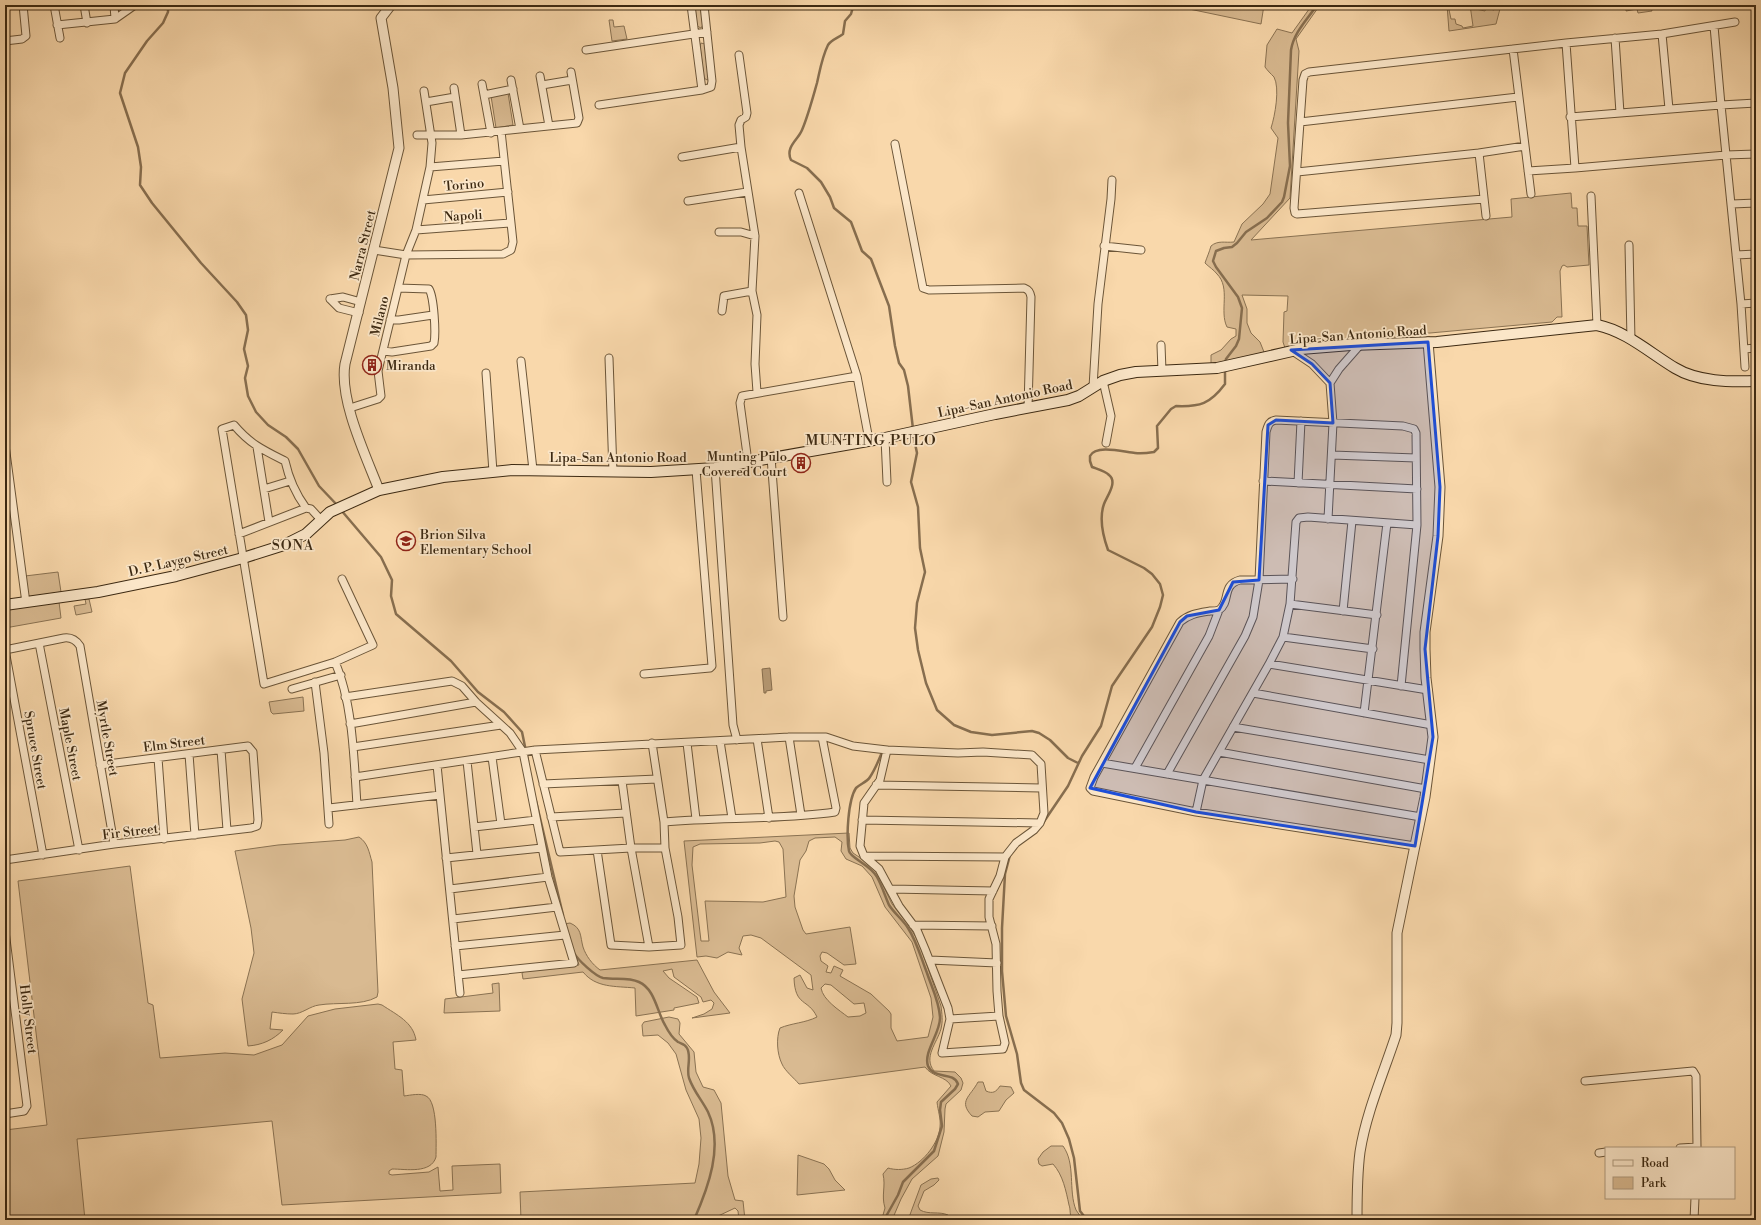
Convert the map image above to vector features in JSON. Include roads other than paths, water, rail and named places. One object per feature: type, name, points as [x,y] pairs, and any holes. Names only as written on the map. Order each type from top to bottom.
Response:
[{"type":"main road","name":"Lipa-San Antonio Road","points":[[343,506],[379,490],[443,477],[533,470],[651,472],[715,468],[884,438],[1074,398],[1103,381],[1128,373],[1217,368],[1291,350],[1361,344],[1428,342],[1597,325],[1608,328],[1631,340],[1676,368],[1689,374],[1718,381],[1756,380]]},
{"type":"main road","name":"D. P. Laygo Street","points":[[5,605],[98,592],[176,576],[243,558],[284,545],[306,534],[330,512],[343,506]]},
{"type":"street","points":[[5,41],[22,39],[26,36],[23,5]]},
{"type":"street","points":[[54,5],[60,38]]},
{"type":"street","points":[[84,5],[87,23]]},
{"type":"street","points":[[114,5],[115,19]]},
{"type":"street","points":[[57,25],[115,19],[135,5]]},
{"type":"street","name":"Narra Street","points":[[379,490],[350,408],[344,387],[344,371],[399,148],[393,88],[381,18],[391,5]]},
{"type":"street","points":[[691,5],[702,90]]},
{"type":"street","points":[[599,105],[702,90],[711,87],[712,82],[704,5]]},
{"type":"street","points":[[1484,199],[1295,213],[1294,208],[1303,80],[1305,74],[1310,72],[1566,43],[1662,34],[1735,22]]},
{"type":"street","points":[[1714,26],[1732,204],[1745,367]]},
{"type":"street","points":[[586,50],[707,32]]},
{"type":"street","points":[[1662,34],[1669,109]]},
{"type":"street","points":[[1615,38],[1620,113]]},
{"type":"street","points":[[1566,43],[1574,168]]},
{"type":"street","points":[[1514,49],[1518,97],[1531,194]]},
{"type":"street","points":[[739,55],[748,113],[746,117],[741,120],[739,125],[755,236],[752,291],[757,315],[757,392]]},
{"type":"street","points":[[417,134],[461,136],[578,122],[579,118],[571,72]]},
{"type":"street","points":[[540,76],[549,126]]},
{"type":"street","points":[[512,80],[520,129]]},
{"type":"street","points":[[542,85],[572,80]]},
{"type":"street","points":[[482,84],[491,132]]},
{"type":"street","points":[[454,88],[461,136]]},
{"type":"street","points":[[484,95],[513,89]]},
{"type":"street","name":"Milano","points":[[350,408],[380,398],[378,371],[406,255],[416,230],[430,167],[432,144],[424,91]]},
{"type":"street","points":[[426,102],[455,97]]},
{"type":"street","points":[[1300,122],[1518,97]]},
{"type":"street","points":[[1570,117],[1756,103]]},
{"type":"street","points":[[374,250],[406,255],[509,252],[513,246],[501,131]]},
{"type":"street","points":[[895,144],[923,288],[929,290],[1024,288],[1030,293],[1028,408]]},
{"type":"street","points":[[1297,172],[1479,153],[1524,146]]},
{"type":"street","points":[[682,157],[741,147]]},
{"type":"street","points":[[1479,153],[1486,216]]},
{"type":"street","points":[[1528,171],[1754,153]]},
{"type":"street","points":[[430,167],[504,161]]},
{"type":"street","points":[[1093,387],[1095,332],[1112,180]]},
{"type":"street","name":"Torino","points":[[423,200],[508,192]]},
{"type":"street","points":[[688,201],[748,192]]},
{"type":"street","points":[[799,193],[856,376],[869,440]]},
{"type":"street","points":[[1591,196],[1597,325]]},
{"type":"street","points":[[1732,204],[1756,203]]},
{"type":"street","name":"Napoli","points":[[416,230],[511,223]]},
{"type":"street","points":[[719,232],[742,232],[755,236]]},
{"type":"street","points":[[1628,245],[1631,340]]},
{"type":"street","points":[[1104,246],[1141,250]]},
{"type":"street","points":[[1736,255],[1756,254]]},
{"type":"street","points":[[383,351],[392,352],[431,346],[434,343],[435,338],[431,292],[429,288],[398,288]]},
{"type":"street","points":[[722,311],[724,296],[752,291]]},
{"type":"street","points":[[358,312],[339,308],[330,300],[343,297],[361,302]]},
{"type":"street","points":[[1741,304],[1756,303]]},
{"type":"street","points":[[390,320],[433,315]]},
{"type":"street","points":[[1357,1220],[1357,1179],[1360,1152],[1367,1124],[1396,1035],[1397,933],[1421,817],[1433,737],[1425,657],[1425,632],[1438,536],[1440,487],[1428,342]]},
{"type":"street","points":[[1330,383],[1361,344]]},
{"type":"street","points":[[1161,345],[1162,371]]},
{"type":"street","points":[[1744,349],[1756,348]]},
{"type":"street","points":[[1291,350],[1312,364],[1330,383],[1333,423],[1328,519]]},
{"type":"street","points":[[609,358],[613,472]]},
{"type":"street","points":[[521,360],[533,470]]},
{"type":"street","points":[[486,373],[493,472]]},
{"type":"street","points":[[748,462],[740,403],[742,396],[757,392],[856,376]]},
{"type":"street","points":[[1103,381],[1111,416],[1106,443]]},
{"type":"street","points":[[1167,774],[1250,626],[1253,617],[1259,580],[1263,481],[1268,425],[1271,421],[1301,421],[1409,427],[1416,433],[1417,525],[1401,686]]},
{"type":"street","points":[[1298,483],[1301,421]]},
{"type":"street","points":[[306,508],[290,482],[285,461],[257,447],[245,438],[234,425],[222,429],[264,684],[335,662],[373,645],[342,579]]},
{"type":"street","points":[[884,438],[887,482]]},
{"type":"street","points":[[5,444],[26,603]]},
{"type":"street","points":[[257,447],[268,522]]},
{"type":"street","points":[[1332,455],[1416,458]]},
{"type":"street","points":[[771,457],[782,616]]},
{"type":"street","points":[[715,468],[733,725],[737,740]]},
{"type":"street","points":[[644,674],[710,668],[712,666],[696,470]]},
{"type":"street","points":[[1263,481],[1417,489]]},
{"type":"street","points":[[264,489],[290,482]]},
{"type":"street","points":[[239,534],[306,508],[311,509],[321,520]]},
{"type":"street","points":[[1196,812],[1203,780],[1253,693],[1282,637],[1290,604],[1296,522],[1299,518],[1308,517],[1417,525]]},
{"type":"street","points":[[1343,611],[1352,521]]},
{"type":"street","points":[[1364,713],[1387,523]]},
{"type":"street","points":[[1135,768],[1209,636],[1232,582],[1293,579]]},
{"type":"street","points":[[1290,604],[1376,615]]},
{"type":"street","points":[[1219,610],[1188,616],[1180,622],[1091,783],[1090,788],[1093,791],[1196,812],[1415,846]]},
{"type":"street","points":[[1282,637],[1372,649]]},
{"type":"street","name":"Myrtle Street","points":[[39,643],[64,638],[73,639],[77,641],[80,646],[114,844]]},
{"type":"street","points":[[5,650],[39,643]]},
{"type":"street","name":"Maple Street","points":[[39,643],[79,850]]},
{"type":"street","name":"Spruce Street","points":[[5,650],[43,855]]},
{"type":"street","points":[[335,662],[340,675],[350,724],[358,805]]},
{"type":"street","points":[[1269,664],[1428,690]]},
{"type":"street","points":[[292,689],[340,675]]},
{"type":"street","points":[[345,697],[452,681],[462,686],[476,702],[529,751],[543,784],[560,852],[631,848],[665,848]]},
{"type":"street","points":[[315,682],[321,720],[329,808],[329,824]]},
{"type":"street","points":[[1253,693],[1432,725]]},
{"type":"street","points":[[350,724],[476,702]]},
{"type":"street","points":[[353,747],[501,725]]},
{"type":"street","points":[[1233,727],[1430,760]]},
{"type":"street","points":[[355,778],[529,751],[652,743],[687,743],[789,737],[826,737],[853,746],[887,750],[958,753],[984,752],[1032,755],[1041,764],[1041,788],[1044,813],[1040,823],[1034,830],[1016,843],[1005,857],[1000,876],[993,891],[988,908],[997,963],[997,991],[999,1016],[1004,1043],[1003,1049],[944,1054],[942,1050],[950,1020],[948,1008],[930,960],[920,936],[913,924],[900,906],[878,869],[864,856],[860,841],[864,803],[880,780],[887,750]]},
{"type":"street","points":[[789,737],[801,815]]},
{"type":"street","points":[[664,822],[696,819],[769,818],[830,813],[836,811],[822,737]]},
{"type":"street","points":[[757,739],[769,818]]},
{"type":"street","points":[[720,741],[732,818]]},
{"type":"street","points":[[597,850],[610,944],[613,946],[649,947],[678,946],[682,944],[665,848],[664,822],[652,743]]},
{"type":"street","points":[[687,743],[696,819]]},
{"type":"street","name":"Elm Street","points":[[100,765],[246,746],[251,747],[256,775],[257,826]]},
{"type":"street","points":[[221,750],[227,830]]},
{"type":"street","points":[[458,975],[574,963],[548,877],[536,820],[529,751]]},
{"type":"street","points":[[1219,752],[1426,789]]},
{"type":"street","points":[[189,754],[195,835]]},
{"type":"street","points":[[492,757],[501,824]]},
{"type":"street","points":[[158,758],[164,839]]},
{"type":"street","points":[[467,760],[477,854]]},
{"type":"street","points":[[1102,763],[1421,817]]},
{"type":"street","points":[[437,765],[460,993]]},
{"type":"street","points":[[543,784],[657,779]]},
{"type":"street","points":[[622,781],[631,848],[649,947]]},
{"type":"street","points":[[876,785],[1041,788]]},
{"type":"street","points":[[329,808],[440,795]]},
{"type":"street","points":[[551,818],[626,813]]},
{"type":"street","points":[[474,827],[536,820]]},
{"type":"street","points":[[862,820],[1040,823]]},
{"type":"street","name":"Fir Street","points":[[5,859],[43,855],[114,844],[251,828],[257,826]]},
{"type":"street","points":[[446,858],[542,848]]},
{"type":"street","points":[[864,856],[1005,857]]},
{"type":"street","points":[[450,889],[548,877]]},
{"type":"street","points":[[891,890],[993,891]]},
{"type":"street","points":[[453,919],[557,907]]},
{"type":"street","points":[[913,924],[992,926]]},
{"type":"street","name":"Holly Street","points":[[5,931],[24,1076],[26,1110],[22,1112],[5,1114]]},
{"type":"street","points":[[455,946],[565,935]]},
{"type":"street","points":[[930,960],[997,963]]},
{"type":"street","points":[[950,1020],[999,1016]]},
{"type":"street","points":[[1585,1081],[1693,1071],[1696,1076],[1697,1147]]},
{"type":"street","points":[[1694,1220],[1695,1199]]},
{"type":"waterway","points":[[168,5],[168,12],[163,23],[147,41],[125,73],[120,93],[138,147],[141,167],[140,185],[152,203],[201,263],[237,302],[246,315],[248,330],[244,349],[248,366],[245,378],[248,396],[256,412],[268,425],[286,437],[298,449],[319,486],[338,506]]},
{"type":"waterway","points":[[1225,364],[1226,359],[1236,346],[1239,339],[1242,308],[1238,297],[1213,261],[1216,251],[1232,247],[1246,232],[1267,218],[1282,202],[1290,166],[1288,123],[1291,50],[1295,37],[1301,26],[1317,5]]},
{"type":"waterway","points":[[853,7],[851,14],[845,21],[843,34],[828,45],[806,119],[800,134],[791,147],[790,155],[791,160],[807,168],[821,182],[830,197],[834,208],[851,222],[862,251],[871,259],[889,306],[899,363],[904,370],[908,386],[913,429]]},
{"type":"waterway","points":[[1043,823],[1068,786],[1082,756],[1101,726],[1112,686],[1152,627],[1163,595],[1160,584],[1152,574],[1144,568],[1108,550],[1103,533],[1102,515],[1104,504],[1111,489],[1112,481],[1111,478],[1103,471],[1092,467],[1090,456],[1093,452],[1098,450],[1118,450],[1138,453],[1154,452],[1158,448],[1157,426],[1171,409],[1176,406],[1198,405],[1209,400],[1220,391],[1225,384],[1225,369]]},
{"type":"waterway","points":[[913,434],[917,453],[911,482],[918,507],[920,548],[925,572],[917,603],[915,628],[918,650],[926,683],[937,710],[954,725],[971,732],[992,735],[1032,731],[1039,733],[1050,740],[1068,758],[1078,763]]},
{"type":"waterway","points":[[341,510],[381,557],[392,580],[391,596],[396,614],[451,661],[478,692],[504,712],[522,732],[528,761]]},
{"type":"waterway","points":[[883,750],[870,777],[856,788],[853,794],[848,819],[849,851],[850,854],[866,865],[877,877],[889,905],[906,925],[914,939],[935,995],[940,1017],[940,1023],[928,1055],[928,1066],[935,1073],[948,1076],[956,1080],[958,1084],[955,1089],[941,1102],[940,1110],[942,1126],[934,1151],[903,1182],[898,1195],[884,1220]]},
{"type":"waterway","points":[[536,801],[563,915]]},
{"type":"waterway","points":[[1010,855],[1005,874],[1002,928],[1002,971],[1006,1016],[1017,1054],[1021,1083],[1024,1090],[1054,1113],[1062,1123],[1069,1139],[1074,1158],[1080,1211],[1087,1220]]},
{"type":"waterway","points":[[574,953],[579,960],[600,977],[608,979],[635,980],[644,985],[652,995],[662,1020],[670,1034],[687,1048],[689,1055],[689,1078],[693,1088],[708,1112],[713,1125],[715,1139],[709,1181],[694,1220]]},
{"type":"place","name":"Miranda","points":[[372,365]]},
{"type":"place","name":"Munting Pulo Covered Court","points":[[801,463]]},
{"type":"place","name":"Brion Silva Elementary School","points":[[406,541]]},
{"type":"district","name":"MUNTING PULO","points":[[871,440]]},
{"type":"district","name":"SONA","points":[[293,545]]}]
